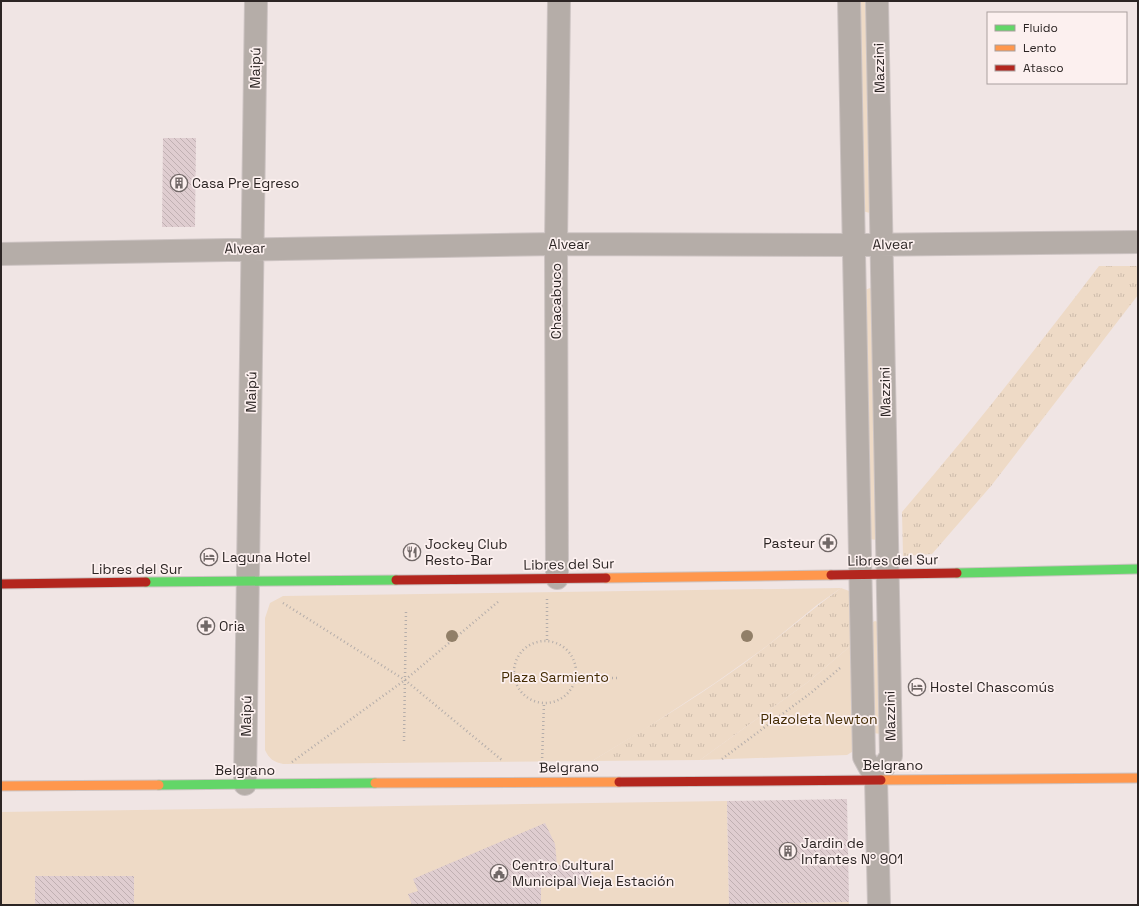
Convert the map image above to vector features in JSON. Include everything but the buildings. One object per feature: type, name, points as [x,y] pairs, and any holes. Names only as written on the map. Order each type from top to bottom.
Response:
[{"type":"main road","name":"Libres del Sur","points":[[1,584],[861,575],[1138,569]]},
{"type":"main road","name":"Belgrano","points":[[1,786],[1138,778]]},
{"type":"street","name":"Maipú","points":[[254,784],[248,582],[256,1]]},
{"type":"street","name":"Chacabuco","points":[[552,578],[559,1]]},
{"type":"street","name":"Mazzini","points":[[849,1],[864,757],[876,779],[879,905]]},
{"type":"street","name":"Mazzini","points":[[876,779],[891,756],[878,1]]},
{"type":"street","name":"Alvear","points":[[1,254],[253,248],[556,244],[1138,242]]},
{"type":"path","points":[[547,640],[552,578]]},
{"type":"path","points":[[254,784],[405,680],[502,598]]},
{"type":"path","points":[[281,602],[405,680],[504,761]]},
{"type":"path","points":[[404,741],[406,610]]},
{"type":"path","points":[[547,640],[558,643],[566,648],[573,657],[576,667],[576,677],[573,686],[566,695],[558,700],[544,703],[528,699],[520,692],[515,683],[513,673],[517,658],[527,645],[537,641],[547,640]]},
{"type":"path","points":[[718,762],[812,692],[862,650]]},
{"type":"path","points":[[576,677],[617,678]]},
{"type":"path","points":[[542,782],[544,703]]},
{"type":"green space","points":[[857,1],[869,1],[870,213],[862,211]]},
{"type":"green space","points":[[1099,266],[1138,266],[1138,295],[991,486],[932,554],[903,556],[902,512],[1002,391]]},
{"type":"green space","points":[[870,288],[872,289],[877,540],[870,539],[865,290]]},
{"type":"green space","points":[[841,588],[852,592],[854,643],[808,682],[700,760],[592,761],[725,677]]},
{"type":"green space","name":"Plaza Sarmiento","points":[[841,588],[817,605],[767,646],[715,683],[645,729],[592,761],[283,764],[272,760],[265,750],[265,618],[270,603],[283,596]]},
{"type":"green space","points":[[875,621],[878,622],[880,734],[874,733],[871,623]]},
{"type":"green space","name":"Plazoleta Newton","points":[[854,643],[855,750],[847,755],[700,760],[808,682]]},
{"type":"green space","points":[[727,801],[729,904],[849,902],[849,905],[1,905],[1,812]]},
{"type":"traffic: fast","points":[[957,573],[1138,569]]},
{"type":"traffic: fast","points":[[146,582],[396,580]]},
{"type":"traffic: fast","points":[[159,785],[375,783]]},
{"type":"traffic: slow","points":[[606,578],[831,575]]},
{"type":"traffic: slow","points":[[881,780],[1138,778]]},
{"type":"traffic: slow","points":[[375,783],[619,782]]},
{"type":"traffic: slow","points":[[1,786],[159,785]]},
{"type":"traffic: jam","points":[[831,575],[957,573]]},
{"type":"traffic: jam","points":[[396,580],[606,578]]},
{"type":"traffic: jam","points":[[1,584],[146,582]]},
{"type":"traffic: jam","points":[[619,782],[881,780]]},
{"type":"place","name":"Casa Pre Egreso","points":[[179,183]]},
{"type":"place","name":"Pasteur","points":[[828,543]]},
{"type":"place","name":"Jockey Club Resto-Bar","points":[[412,552]]},
{"type":"place","name":"Laguna Hotel","points":[[209,557]]},
{"type":"place","name":"Oria","points":[[206,626]]},
{"type":"place","name":"Hostel Chascomús","points":[[917,687]]},
{"type":"place","name":"Jardin de Infantes Nº 901","points":[[788,851]]},
{"type":"place","name":"Centro Cultural Municipal Vieja Estación","points":[[499,873]]}]
